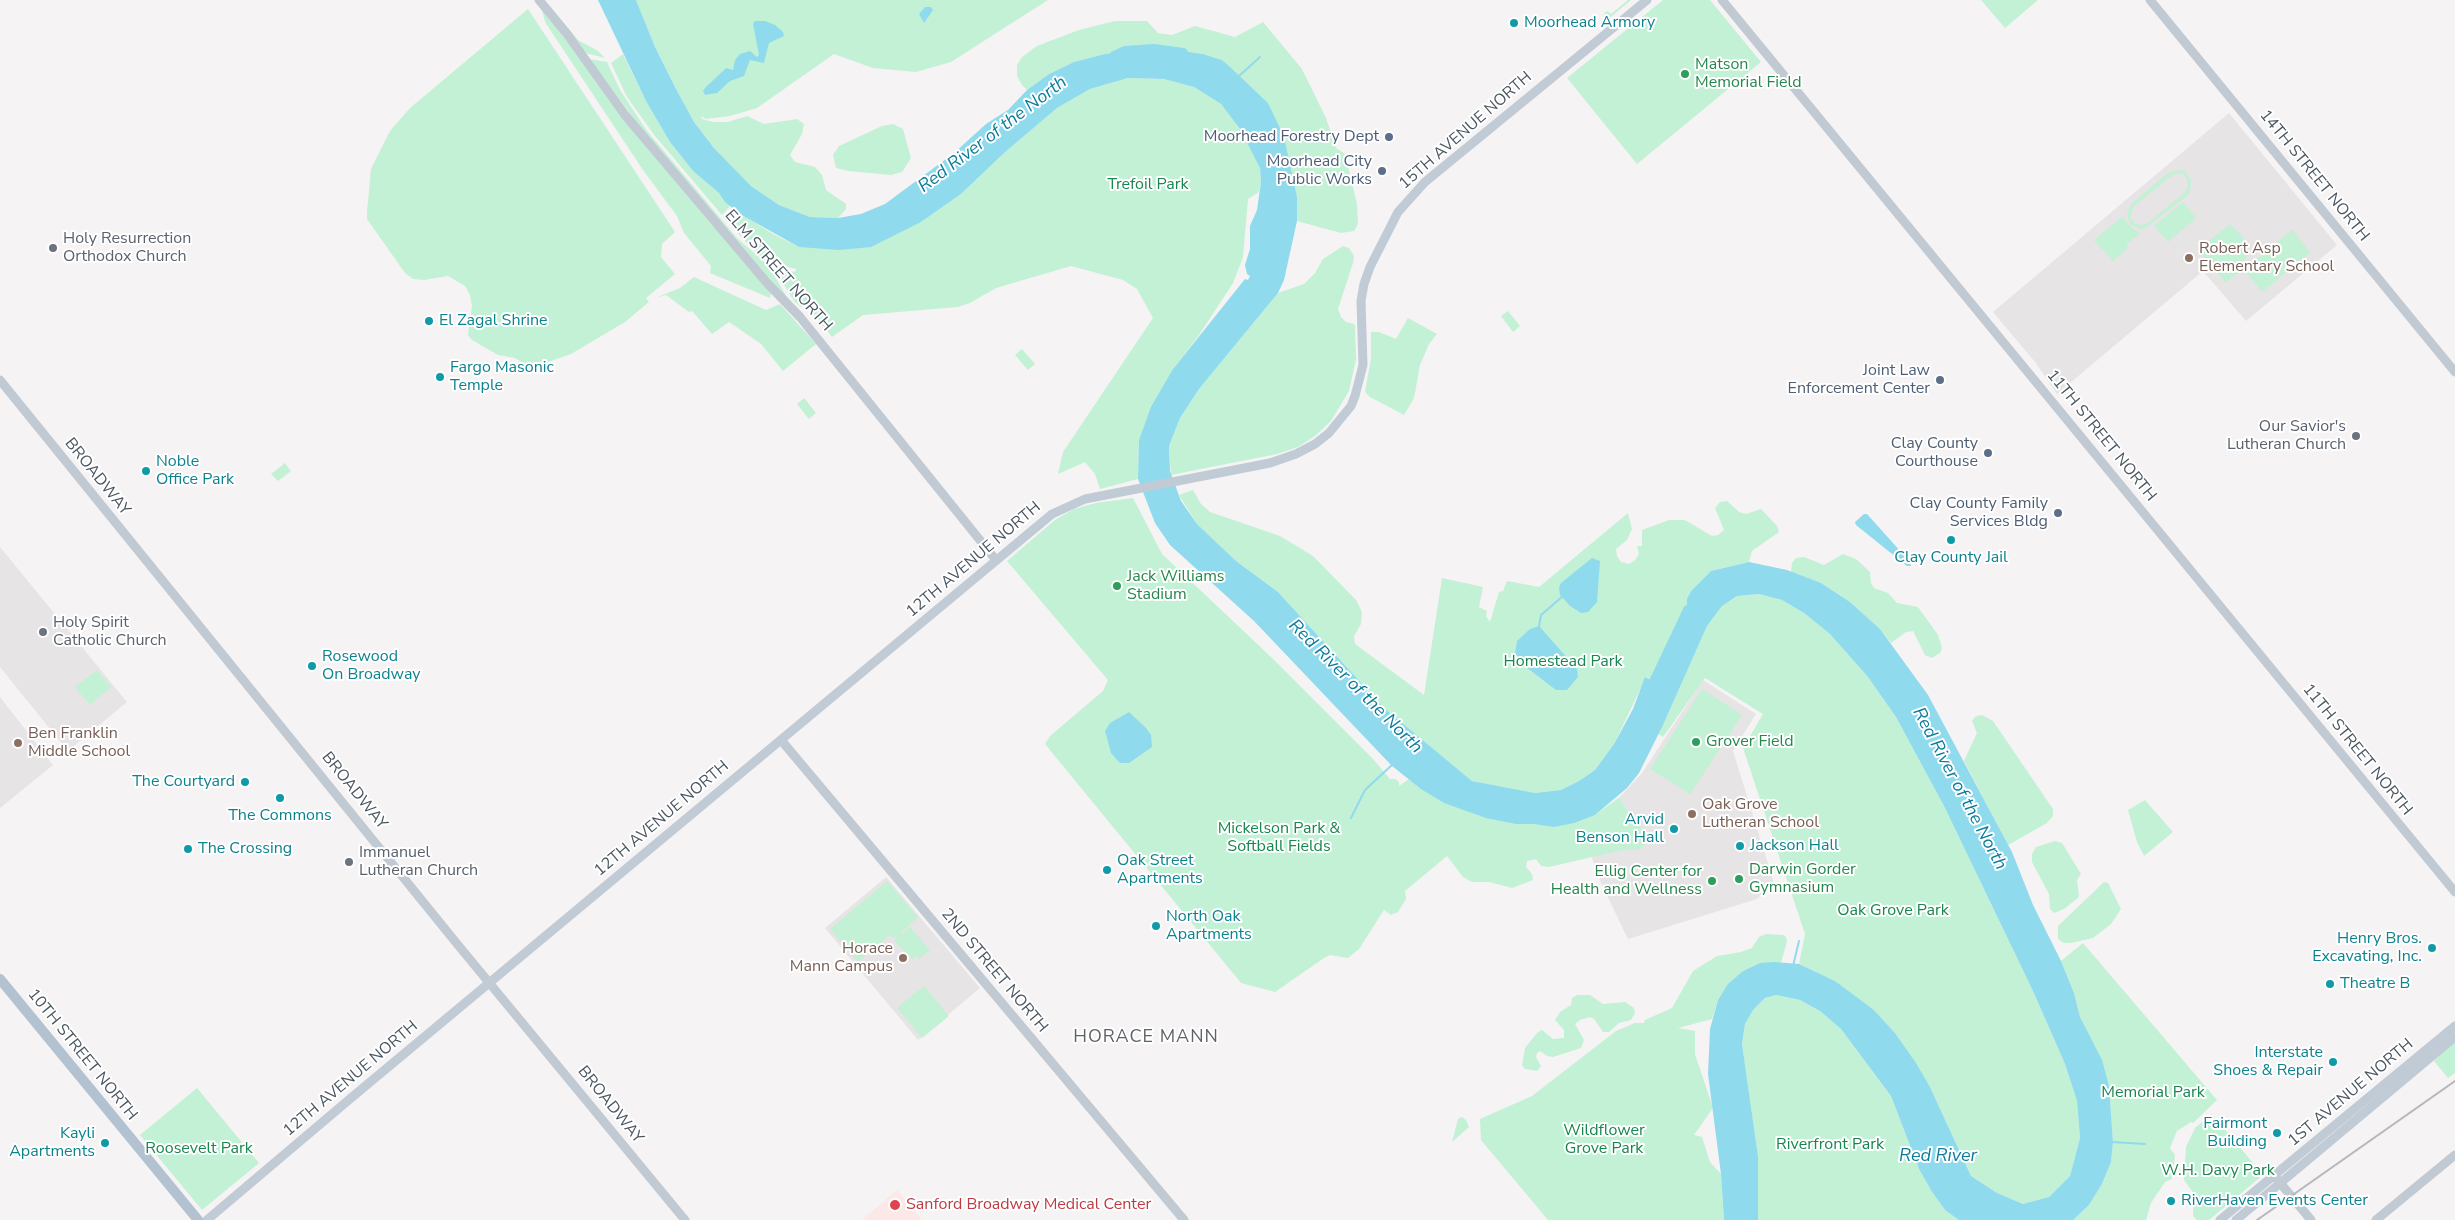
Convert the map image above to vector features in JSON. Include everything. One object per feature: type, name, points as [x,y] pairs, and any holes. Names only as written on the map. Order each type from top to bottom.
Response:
[{"type":"main road","name":"15TH AVENUE NORTH","points":[[1158,485],[1284,459],[1315,444],[1329,433],[1346,412],[1355,396],[1363,365],[1362,301],[1364,284],[1370,267],[1398,212],[1425,182],[1647,0]]},
{"type":"main road","name":"12TH AVENUE NORTH","points":[[207,1220],[996,560],[1059,510],[1077,501],[1158,485]]},
{"type":"main road","name":"10TH STREET NORTH","points":[[0,979],[198,1220]]},
{"type":"main road","name":"1ST AVENUE NORTH","points":[[2239,1218],[2278,1180],[2455,1026]]},
{"type":"main road","name":"1ST AVENUE NORTH","points":[[2220,1220],[2278,1180],[2455,1037]]},
{"type":"street","name":"ELM STREET NORTH","points":[[539,0],[567,34],[625,115],[762,277],[800,318],[996,560]]},
{"type":"street","name":"11TH STREET NORTH","points":[[1722,0],[2455,892]]},
{"type":"street","name":"14TH STREET NORTH","points":[[2150,0],[2455,372]]},
{"type":"street","name":"BROADWAY","points":[[0,380],[685,1220]]},
{"type":"street","name":"2ND STREET NORTH","points":[[781,740],[1184,1220]]},
{"type":"street","points":[[2376,1220],[2455,1155]]},
{"type":"street","points":[[2278,1180],[2311,1220]]},
{"type":"shaded area","name":"Robert Asp Elementary School","points":[[2229,113],[2337,245],[2246,321],[2203,271],[2057,394],[2035,362],[1993,312]]},
{"type":"shaded area","points":[[0,547],[127,702],[68,751],[0,667]]},
{"type":"shaded area","name":"Oak Grove Lutheran School","points":[[1703,680],[1756,714],[1733,751],[1774,883],[1757,899],[1628,939],[1601,883],[1591,855],[1627,848],[1638,850],[1640,825],[1622,803],[1620,797],[1642,773]]},
{"type":"shaded area","name":"Ben Franklin Middle School","points":[[0,697],[53,765],[0,808]]},
{"type":"shaded area","name":"Horace Mann Campus","points":[[886,877],[980,988],[918,1040],[825,928]]},
{"type":"shaded area","name":"Sanford Broadway Medical Center","points":[[897,1190],[922,1220],[862,1220]]},
{"type":"green space","points":[[545,0],[578,40],[598,51],[605,58],[585,53]]},
{"type":"green space","points":[[636,0],[1048,0],[951,62],[916,72],[873,68],[834,54],[757,108],[730,116],[706,119],[701,116],[702,119],[713,122],[728,122],[747,116],[764,124],[797,119],[804,124],[802,134],[790,155],[795,162],[815,167],[822,175],[826,190],[846,204],[846,209],[838,218],[810,217],[779,205],[751,186],[714,148],[694,122],[675,87],[655,47]]},
{"type":"green space","points":[[1628,0],[1631,0],[1607,20],[1603,15],[1607,11],[1611,14]]},
{"type":"green space","points":[[1663,0],[1710,0],[1761,62],[1637,164],[1567,78]]},
{"type":"green space","points":[[1981,0],[2038,0],[2005,28]]},
{"type":"green space","points":[[528,9],[675,232],[662,244],[661,257],[675,274],[646,298],[649,302],[625,322],[571,354],[548,362],[526,365],[515,358],[498,355],[472,340],[468,335],[472,306],[470,295],[465,286],[448,276],[424,280],[413,279],[405,273],[367,219],[367,212],[371,169],[390,131],[410,108]]},
{"type":"green space","points":[[542,10],[771,293],[770,298],[710,273],[711,266],[684,233],[677,216],[643,170],[545,22]]},
{"type":"green space","points":[[1115,21],[1147,21],[1158,33],[1172,35],[1195,26],[1235,37],[1263,22],[1302,69],[1326,118],[1336,148],[1345,154],[1357,204],[1358,224],[1354,231],[1341,233],[1297,221],[1297,197],[1268,103],[1222,60],[1203,54],[1176,50],[1140,50],[1105,54],[1074,62],[1049,74],[1027,90],[1022,85],[1017,76],[1017,65],[1022,57],[1037,46],[1079,30]]},
{"type":"green space","points":[[623,54],[646,101],[670,142],[693,171],[719,193],[730,206],[722,215],[655,136],[627,97],[611,63]]},
{"type":"green space","points":[[589,59],[607,62],[620,90],[647,131],[737,238],[768,265],[791,304],[641,128]]},
{"type":"green space","name":"Trefoil Park","points":[[1128,78],[1164,79],[1194,87],[1221,104],[1240,129],[1254,154],[1260,168],[1261,182],[1259,192],[1248,199],[1243,257],[1233,283],[1199,335],[1173,369],[1139,440],[1138,479],[1100,489],[1095,474],[1085,462],[1058,474],[1063,452],[1153,318],[1137,289],[1123,280],[1071,266],[996,288],[970,303],[958,307],[863,315],[832,337],[806,304],[801,307],[794,301],[773,267],[794,272],[797,269],[768,263],[723,217],[732,208],[773,234],[799,247],[921,222],[961,194],[1004,153],[1057,108],[1090,89]]},
{"type":"green space","points":[[893,124],[903,129],[911,158],[902,172],[891,175],[836,168],[833,155],[839,146],[882,126]]},
{"type":"green space","points":[[2178,170],[2184,171],[2191,180],[2190,191],[2187,196],[2145,228],[2140,229],[2130,224],[2127,213],[2132,203],[2168,173]],"holes":[[[2174,174],[2182,174],[2186,177],[2188,185],[2184,193],[2148,223],[2136,224],[2130,218],[2134,206]]]},
{"type":"green space","points":[[2183,202],[2196,218],[2168,242],[2154,226]]},
{"type":"green space","points":[[2122,217],[2132,228],[2140,233],[2128,243],[2126,250],[2113,261],[2094,240]]},
{"type":"green space","points":[[2230,224],[2243,237],[2247,255],[2240,272],[2225,282],[2198,250]]},
{"type":"green space","points":[[2292,230],[2310,252],[2262,292],[2244,270]]},
{"type":"green space","points":[[1343,246],[1349,248],[1354,256],[1338,309],[1341,317],[1346,322],[1354,324],[1356,359],[1349,391],[1331,421],[1315,436],[1298,447],[1277,454],[1171,475],[1169,446],[1180,418],[1199,389],[1278,293],[1304,284],[1315,273],[1323,259]]},
{"type":"green space","points":[[694,277],[766,310],[780,304],[816,344],[783,371],[761,344],[729,322],[712,334],[692,311],[689,312],[666,295],[655,298],[680,288]]},
{"type":"green space","points":[[1508,311],[1520,326],[1513,332],[1501,316]]},
{"type":"green space","points":[[1408,318],[1437,334],[1429,344],[1420,365],[1414,398],[1404,415],[1370,397],[1365,392],[1371,359],[1371,332],[1379,332],[1396,339]]},
{"type":"green space","points":[[1022,349],[1035,364],[1028,370],[1015,355]]},
{"type":"green space","points":[[804,398],[816,413],[809,419],[797,404]]},
{"type":"green space","points":[[285,463],[291,471],[278,481],[271,474]]},
{"type":"green space","name":"Homestead Park","points":[[1193,490],[1201,504],[1210,512],[1280,536],[1313,556],[1356,600],[1362,612],[1361,624],[1354,636],[1355,644],[1424,695],[1442,578],[1483,587],[1479,607],[1487,611],[1486,616],[1490,622],[1499,592],[1503,591],[1507,581],[1539,587],[1628,513],[1632,529],[1627,540],[1616,549],[1617,556],[1621,562],[1629,564],[1639,554],[1637,546],[1642,546],[1642,530],[1669,520],[1685,520],[1712,536],[1718,535],[1724,530],[1715,508],[1720,502],[1727,501],[1739,512],[1746,514],[1761,509],[1777,526],[1779,532],[1752,551],[1749,562],[1711,571],[1691,591],[1687,599],[1687,609],[1653,681],[1646,677],[1614,744],[1595,770],[1561,790],[1535,793],[1472,781],[1384,708],[1278,592],[1236,561],[1197,524],[1179,495]]},
{"type":"green space","name":"Mickelson Park & Softball Fields","points":[[1133,498],[1162,554],[1271,657],[1373,759],[1390,779],[1395,779],[1399,782],[1399,786],[1409,779],[1444,803],[1516,824],[1554,827],[1595,815],[1620,797],[1622,803],[1640,825],[1645,845],[1638,850],[1627,849],[1549,867],[1541,866],[1536,859],[1527,861],[1526,867],[1532,874],[1533,880],[1512,888],[1489,882],[1472,882],[1463,877],[1447,856],[1405,891],[1406,899],[1398,912],[1391,915],[1384,910],[1359,949],[1348,958],[1330,955],[1275,992],[1241,983],[1045,744],[1050,736],[1103,691],[1108,680],[1007,561],[1055,520],[1074,509],[1096,503]]},
{"type":"green space","points":[[1843,554],[1856,559],[1870,572],[1871,583],[1874,588],[1888,593],[1897,603],[1918,607],[1938,635],[1942,648],[1940,653],[1932,658],[1925,655],[1913,631],[1906,632],[1891,643],[1880,629],[1850,602],[1821,583],[1791,572],[1792,563],[1796,558],[1804,557],[1824,565]]},
{"type":"green space","name":"Oak Grove Park","points":[[1759,594],[1782,600],[1804,613],[1830,634],[1868,677],[1896,717],[1944,806],[2033,991],[2065,1064],[2077,1101],[2080,1138],[2070,1176],[2049,1197],[2023,1204],[1997,1193],[1971,1176],[1930,1087],[1895,1033],[1874,1010],[1835,981],[1799,964],[1805,934],[1743,748],[1763,714],[1705,678],[1663,737],[1658,734],[1707,626],[1722,606],[1737,596]]},
{"type":"green space","points":[[97,670],[111,687],[90,705],[75,687]]},
{"type":"green space","name":"Grover Field","points":[[1702,689],[1742,715],[1690,794],[1650,769]]},
{"type":"green space","points":[[1982,715],[1993,721],[2053,809],[2053,816],[2047,823],[2008,845],[1964,761],[1977,733],[1972,721],[1976,716]]},
{"type":"green space","points":[[2145,800],[2173,832],[2144,856],[2137,842],[2128,810]]},
{"type":"green space","points":[[2055,841],[2062,843],[2081,874],[2077,880],[2079,897],[2064,909],[2054,913],[2050,909],[2049,894],[2032,862],[2032,854],[2036,847]]},
{"type":"green space","points":[[887,881],[918,917],[901,932],[903,933],[910,927],[930,950],[919,959],[917,956],[913,959],[894,941],[897,938],[896,936],[893,938],[890,935],[858,962],[830,929]]},
{"type":"green space","points":[[2104,882],[2108,883],[2121,909],[2111,924],[2093,938],[2071,943],[2064,943],[2058,939],[2058,926]]},
{"type":"green space","name":"Wildflower Grove Park","points":[[1766,934],[1783,935],[1786,937],[1787,941],[1781,963],[1760,963],[1743,971],[1728,985],[1718,1000],[1712,1019],[1678,1028],[1695,1031],[1695,1054],[1713,1108],[1694,1135],[1702,1137],[1710,1162],[1721,1174],[1724,1220],[1548,1220],[1481,1140],[1480,1119],[1532,1096],[1616,1031],[1635,1023],[1644,1023],[1645,1020],[1672,1008],[1693,971],[1717,956],[1752,948],[1759,937]]},
{"type":"green space","name":"Memorial Park","points":[[2083,943],[2217,1100],[2193,1123],[2191,1122],[2177,1131],[2170,1148],[2175,1155],[2172,1179],[2165,1182],[2151,1203],[2146,1220],[2073,1220],[2089,1205],[2102,1184],[2111,1162],[2113,1142],[2109,1086],[2080,1017],[2074,993],[2061,961]]},
{"type":"green space","points":[[924,986],[949,1016],[922,1038],[897,1008]]},
{"type":"green space","points":[[1577,995],[1590,995],[1603,1004],[1625,1002],[1634,1008],[1635,1013],[1631,1020],[1619,1023],[1609,1032],[1603,1032],[1594,1019],[1590,1017],[1580,1020],[1575,1024],[1584,1040],[1581,1048],[1553,1057],[1547,1056],[1540,1051],[1536,1057],[1541,1066],[1537,1071],[1525,1069],[1522,1065],[1525,1048],[1537,1033],[1542,1030],[1553,1039],[1564,1038],[1564,1030],[1555,1020],[1560,1012],[1571,1005],[1572,998]]},
{"type":"green space","name":"Riverfront Park","points":[[1776,995],[1800,1000],[1820,1011],[1841,1029],[1891,1096],[1919,1169],[1932,1192],[1946,1211],[1959,1220],[1758,1220],[1758,1156],[1742,1044],[1745,1024],[1753,1010],[1765,998]]},
{"type":"green space","points":[[2455,1041],[2455,1073],[2448,1078],[2434,1061]]},
{"type":"green space","name":"Roosevelt Park","points":[[197,1088],[259,1163],[202,1210],[140,1135]]},
{"type":"green space","name":"W.H. Davy Park","points":[[2212,1114],[2263,1175],[2209,1220],[2197,1220],[2193,1216],[2194,1194],[2184,1180],[2186,1147],[2195,1128]]},
{"type":"green space","points":[[1462,1117],[1466,1120],[1469,1127],[1452,1142],[1458,1119]]},
{"type":"water","name":"Red River","points":[[598,0],[636,0],[655,47],[675,87],[694,122],[714,148],[751,186],[779,205],[810,217],[838,218],[861,214],[885,204],[954,153],[986,124],[1008,110],[1027,90],[1049,74],[1074,62],[1105,54],[1140,50],[1176,50],[1203,54],[1222,60],[1268,103],[1284,137],[1297,197],[1297,221],[1284,280],[1278,293],[1199,389],[1180,418],[1169,446],[1170,471],[1181,501],[1197,524],[1236,561],[1278,592],[1384,708],[1472,781],[1535,793],[1561,790],[1595,770],[1614,744],[1633,709],[1645,677],[1653,681],[1687,609],[1687,599],[1691,591],[1711,571],[1749,562],[1787,570],[1821,583],[1850,602],[1880,629],[1928,695],[2012,852],[2033,905],[2061,961],[2074,993],[2080,1017],[2102,1060],[2109,1086],[2113,1142],[2111,1162],[2102,1184],[2089,1205],[2073,1220],[1959,1220],[1946,1211],[1932,1192],[1919,1169],[1891,1096],[1841,1029],[1820,1011],[1800,1000],[1776,995],[1765,998],[1753,1010],[1745,1024],[1742,1044],[1758,1156],[1758,1220],[1724,1220],[1721,1174],[1708,1074],[1710,1029],[1718,1000],[1728,984],[1743,971],[1760,963],[1799,964],[1835,981],[1874,1010],[1895,1033],[1916,1063],[1930,1087],[1971,1176],[1997,1193],[2023,1204],[2049,1197],[2070,1176],[2080,1138],[2077,1101],[2065,1064],[2033,991],[1944,806],[1896,717],[1868,677],[1830,634],[1804,613],[1782,600],[1759,594],[1737,596],[1722,606],[1707,626],[1662,727],[1639,773],[1627,788],[1595,815],[1574,823],[1554,827],[1516,824],[1486,818],[1444,803],[1421,789],[1392,766],[1254,621],[1170,545],[1155,523],[1138,479],[1139,440],[1151,407],[1173,369],[1245,279],[1248,280],[1250,276],[1247,274],[1245,265],[1250,249],[1250,226],[1257,210],[1261,182],[1260,168],[1240,129],[1221,104],[1194,87],[1164,79],[1128,78],[1090,89],[1057,108],[1004,153],[961,194],[921,222],[871,247],[839,250],[799,247],[740,214],[693,171],[670,142],[646,101]]},
{"type":"water","points":[[925,7],[931,7],[933,10],[924,23],[919,14]]},
{"type":"water","points":[[755,21],[765,21],[775,25],[783,32],[784,36],[769,43],[764,63],[750,60],[744,76],[730,81],[717,93],[705,95],[703,91],[706,87],[726,68],[733,70],[735,60],[740,54],[750,51],[757,57],[759,55],[753,24]]},
{"type":"water","points":[[1864,514],[1867,514],[1910,562],[1911,566],[1907,566],[1856,525],[1855,522]]},
{"type":"water","points":[[1592,558],[1600,561],[1597,602],[1588,612],[1581,613],[1570,606],[1560,595],[1559,588],[1561,583]]},
{"type":"water","points":[[1539,626],[1577,669],[1578,677],[1567,690],[1556,690],[1522,664],[1515,653],[1517,641],[1530,629]]},
{"type":"water","points":[[1129,712],[1151,735],[1152,747],[1129,763],[1120,763],[1111,753],[1105,731],[1110,723]]},
{"type":"waterway","name":"Red River of the North","points":[[1114,56],[1125,51],[1154,49],[1183,53]]},
{"type":"waterway","points":[[1239,76],[1260,57]]},
{"type":"waterway","points":[[1539,626],[1541,615],[1563,596]]},
{"type":"waterway","name":"Red River of the North","points":[[1654,682],[1688,610]]},
{"type":"waterway","points":[[1351,818],[1365,790],[1393,764]]},
{"type":"waterway","points":[[1793,966],[1799,941]]},
{"type":"waterway","points":[[2112,1142],[2145,1144]]},
{"type":"railway","points":[[2257,1220],[2455,1081]]},
{"type":"place","name":"Moorhead Armory","points":[[1514,23]]},
{"type":"place","name":"Matson Memorial Field","points":[[1685,74]]},
{"type":"place","name":"Moorhead Forestry Dept","points":[[1389,137]]},
{"type":"place","name":"Moorhead City Public Works","points":[[1382,171]]},
{"type":"place","name":"Holy Resurrection Orthodox Church","points":[[53,248]]},
{"type":"place","name":"Robert Asp Elementary School","points":[[2189,258]]},
{"type":"place","name":"El Zagal Shrine","points":[[429,321]]},
{"type":"place","name":"Fargo Masonic Temple","points":[[440,377]]},
{"type":"place","name":"Joint Law Enforcement Center","points":[[1940,380]]},
{"type":"place","name":"Our Savior's Lutheran Church","points":[[2356,436]]},
{"type":"place","name":"Clay County Courthouse","points":[[1988,453]]},
{"type":"place","name":"Noble Office Park","points":[[146,471]]},
{"type":"place","name":"Clay County Family Services Bldg","points":[[2058,513]]},
{"type":"place","name":"Clay County Jail","points":[[1951,540]]},
{"type":"place","name":"Jack Williams Stadium","points":[[1117,586]]},
{"type":"place","name":"Holy Spirit Catholic Church","points":[[43,632]]},
{"type":"place","name":"Rosewood On Broadway","points":[[312,666]]},
{"type":"place","name":"Grover Field","points":[[1696,742]]},
{"type":"place","name":"Ben Franklin Middle School","points":[[18,743]]},
{"type":"place","name":"The Courtyard","points":[[245,782]]},
{"type":"place","name":"The Commons","points":[[280,798]]},
{"type":"place","name":"Oak Grove Lutheran School","points":[[1692,814]]},
{"type":"place","name":"Arvid Benson Hall","points":[[1674,829]]},
{"type":"place","name":"Jackson Hall","points":[[1740,846]]},
{"type":"place","name":"The Crossing","points":[[188,849]]},
{"type":"place","name":"Immanuel Lutheran Church","points":[[349,862]]},
{"type":"place","name":"Oak Street Apartments","points":[[1107,870]]},
{"type":"place","name":"Darwin Gorder Gymnasium","points":[[1739,879]]},
{"type":"place","name":"Ellig Center for Health and Wellness","points":[[1712,881]]},
{"type":"place","name":"North Oak Apartments","points":[[1156,926]]},
{"type":"place","name":"Henry Bros. Excavating, Inc.","points":[[2432,948]]},
{"type":"place","name":"Horace Mann Campus","points":[[903,958]]},
{"type":"place","name":"Theatre B","points":[[2330,984]]},
{"type":"place","name":"Interstate Shoes & Repair","points":[[2333,1062]]},
{"type":"place","name":"Fairmont Building","points":[[2277,1133]]},
{"type":"place","name":"Kayli Apartments","points":[[105,1143]]},
{"type":"place","name":"RiverHaven Events Center","points":[[2171,1201]]},
{"type":"place","name":"Sanford Broadway Medical Center","points":[[895,1205]]},
{"type":"district","name":"HORACE MANN","points":[[1146,1038]]}]
